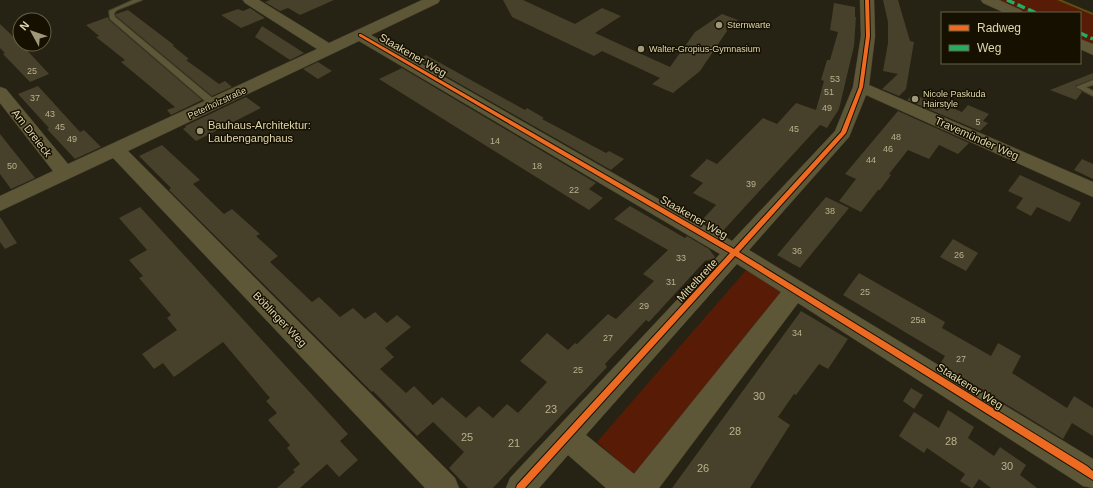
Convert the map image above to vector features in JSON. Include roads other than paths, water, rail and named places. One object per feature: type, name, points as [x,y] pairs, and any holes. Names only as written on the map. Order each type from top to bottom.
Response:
[{"type":"street","points":[[250,0],[329,50]]},
{"type":"street","name":"Peterholzstraße","points":[[0,204],[433,0]]},
{"type":"street","name":"Mittelbreite","points":[[520,488],[566,436],[736,253],[843,133],[861,87],[868,36],[867,0]]},
{"type":"street","points":[[988,0],[1014,12]]},
{"type":"street","name":"Staakener Weg","points":[[360,35],[796,289],[1093,476]]},
{"type":"street","points":[[1081,44],[1093,50]]},
{"type":"street","name":"Travemünder Weg","points":[[861,87],[1093,190]]},
{"type":"street","name":"Am Dreieck","points":[[0,92],[65,174]]},
{"type":"street","name":"Böblinger Weg","points":[[116,150],[445,488]]},
{"type":"street","points":[[641,488],[796,289]]},
{"type":"street","points":[[566,436],[628,488]]},
{"type":"lane","points":[[139,0],[114,9],[111,12],[112,18],[214,104]]},
{"type":"lane","points":[[1093,82],[1080,87],[1093,94]]},
{"type":"waterway","points":[[1059,0],[1093,14]]},
{"type":"place","name":"Sternwarte","points":[[719,25]]},
{"type":"place","name":"Walter-Gropius-Gymnasium","points":[[641,49]]},
{"type":"place","name":"Nicole Paskuda Hairstyle","points":[[915,99]]},
{"type":"place","name":"Bauhaus-Architektur: Laubenganghaus","points":[[200,131]]}]
